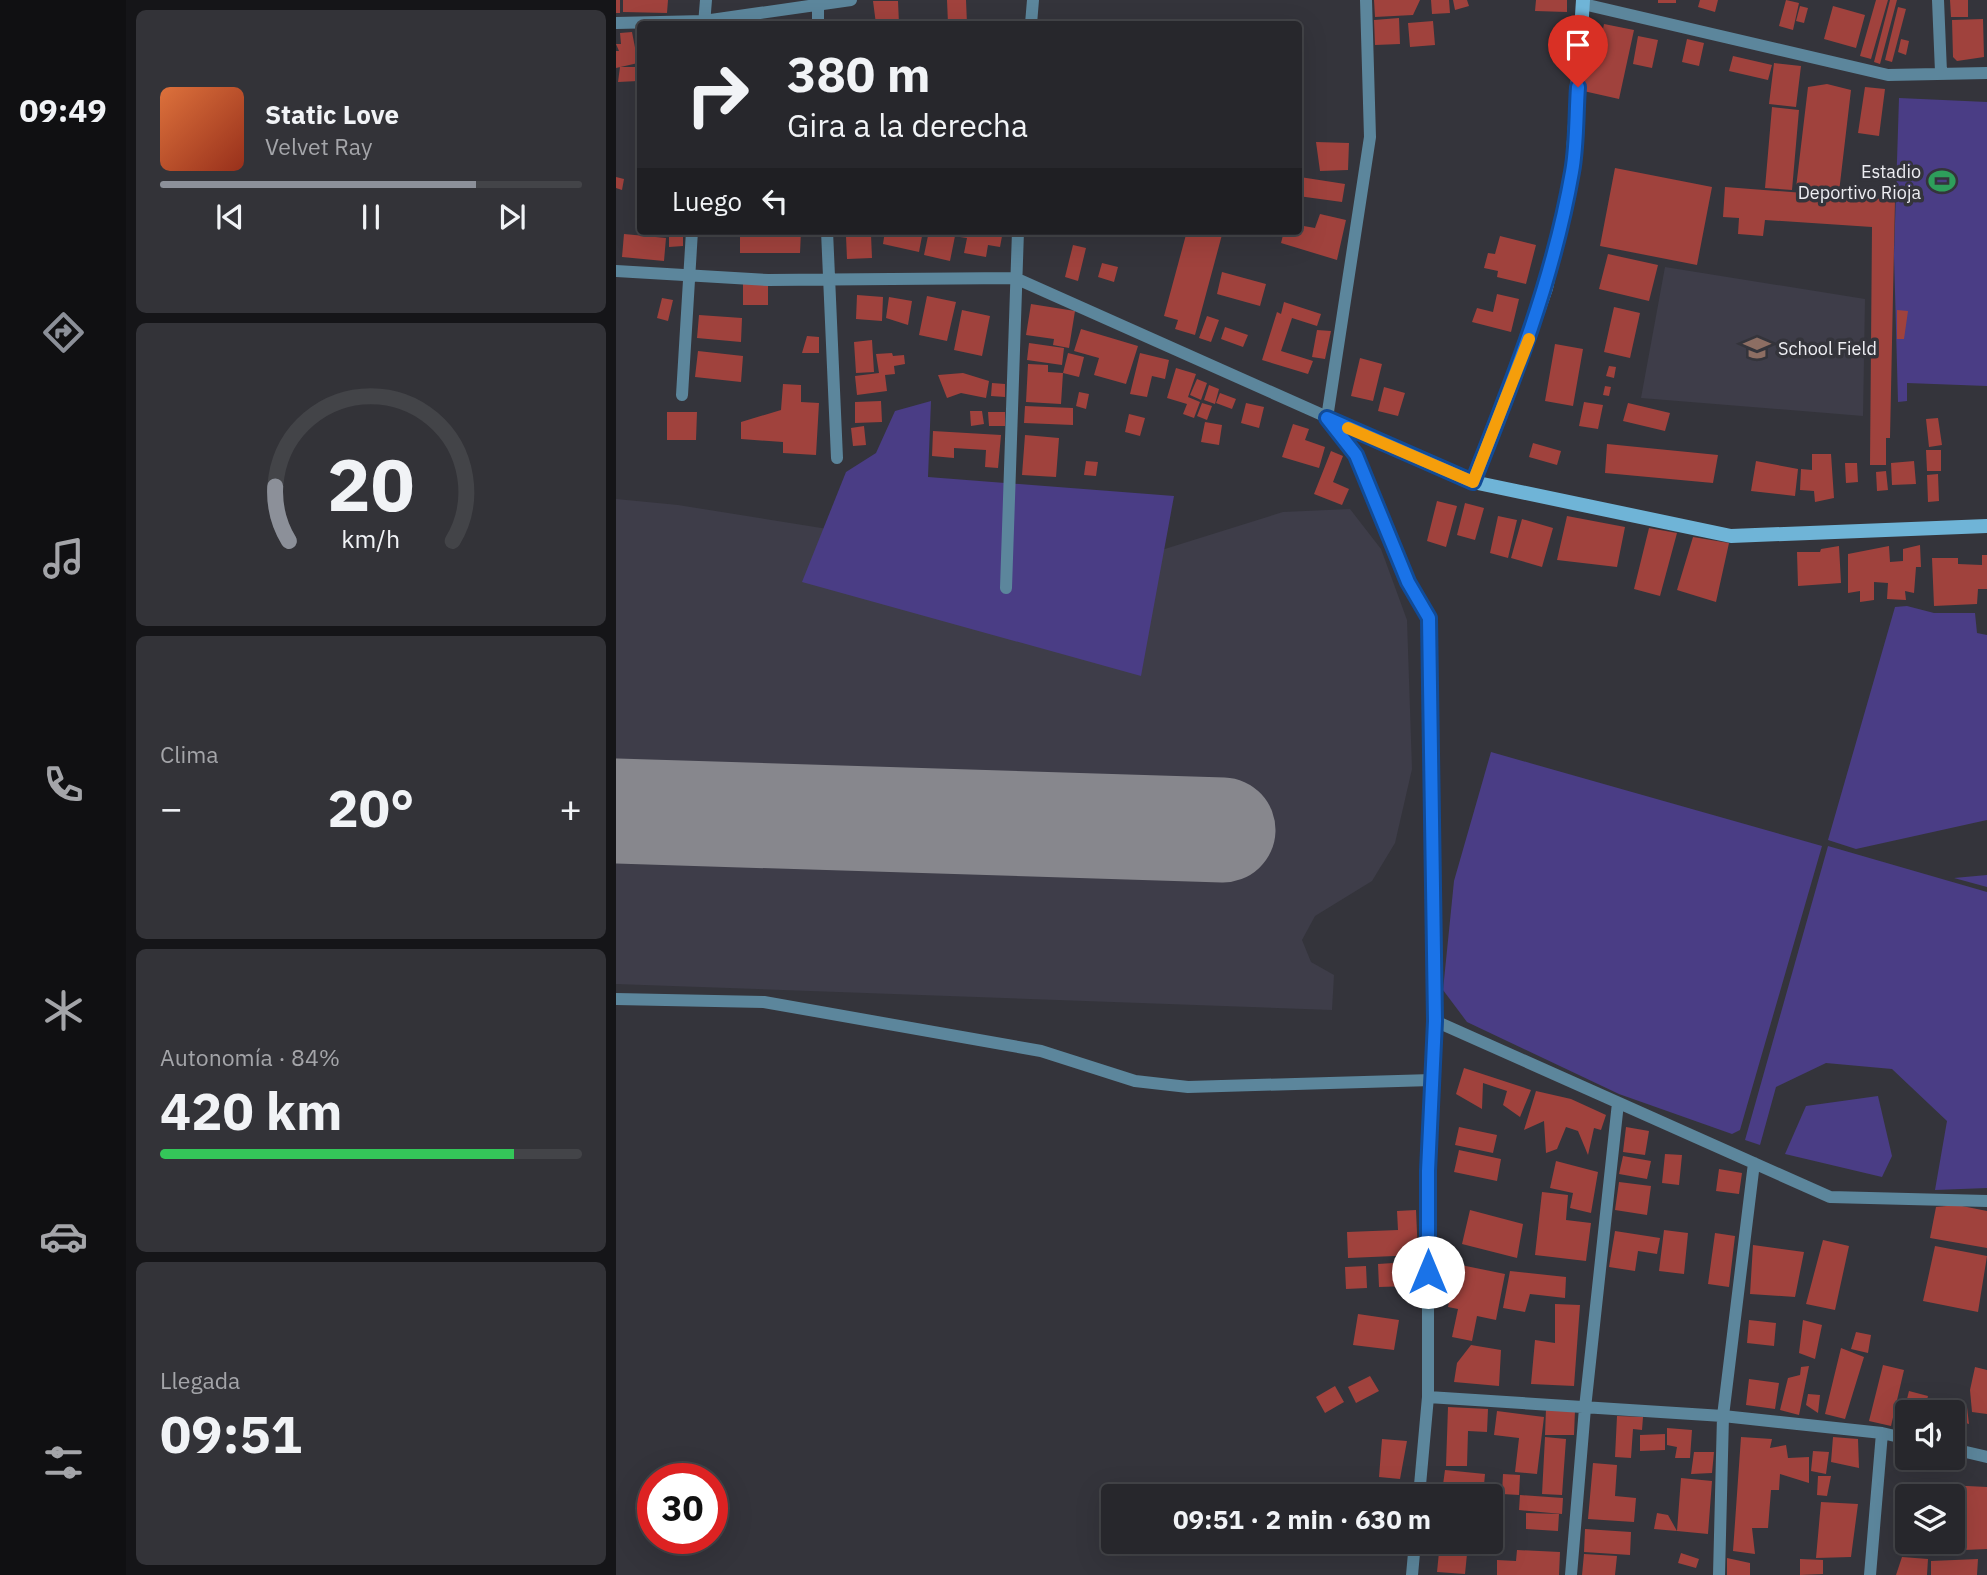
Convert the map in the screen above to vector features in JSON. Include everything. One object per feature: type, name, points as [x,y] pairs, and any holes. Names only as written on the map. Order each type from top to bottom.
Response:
[{"type":"street","points":[[704,21],[706,0]]},
{"type":"street","points":[[715,21],[818,2],[851,0]]},
{"type":"street","points":[[1031,21],[1033,0]]},
{"type":"street","points":[[1366,0],[1370,136],[1327,418],[1356,455],[1408,582],[1429,618],[1435,1021],[1428,1171],[1428,1396],[1420,1484]]},
{"type":"street","points":[[1938,0],[1941,72]]},
{"type":"street","points":[[818,2],[818,21]]},
{"type":"street","points":[[1473,482],[1546,288],[1572,171],[1583,2],[1888,75],[1941,72],[1987,74]]},
{"type":"street","points":[[616,23],[637,23]]},
{"type":"street","points":[[682,395],[692,235]]},
{"type":"street","points":[[827,235],[836,458]]},
{"type":"street","points":[[1006,588],[1012,474],[1018,235]]},
{"type":"street","points":[[616,271],[768,280],[1015,278],[1473,482],[1731,536],[1987,526]]},
{"type":"street","points":[[616,999],[764,1002],[1041,1051],[1135,1082],[1188,1087],[1432,1080]]},
{"type":"street","points":[[1435,1021],[1830,1197],[1987,1201]]},
{"type":"street","points":[[1571,1575],[1585,1408],[1618,1103]]},
{"type":"street","points":[[1719,1575],[1723,1416],[1754,1163]]},
{"type":"street","points":[[1428,1396],[1723,1416],[1895,1436]]},
{"type":"street","points":[[1870,1575],[1882,1433]]},
{"type":"street","points":[[1965,1452],[1987,1457]]},
{"type":"street","points":[[1412,1575],[1414,1554]]},
{"type":"shaded area","name":"Estadio Deportivo Rioja","points":[[1899,98],[1987,102],[1987,386],[1907,383],[1907,401],[1898,402],[1894,255]]},
{"type":"shaded area","name":"School Field","points":[[1665,267],[1865,299],[1863,416],[1641,398]]},
{"type":"shaded area","points":[[931,401],[928,477],[1174,496],[1141,676],[802,582],[846,472],[876,453],[895,411]]},
{"type":"shaded area","points":[[616,499],[678,505],[1028,561],[1136,558],[1283,512],[1350,509],[1381,549],[1407,620],[1412,769],[1395,843],[1372,881],[1315,916],[1302,940],[1311,962],[1334,975],[1332,1010],[616,984]]},
{"type":"shaded area","points":[[1907,606],[1934,613],[1975,613],[1977,633],[1987,635],[1987,820],[1856,849],[1828,840],[1895,607]]},
{"type":"shaded area","points":[[1491,752],[1822,846],[1740,1130],[1732,1134],[1619,1094],[1467,1022],[1443,990],[1454,881]]},
{"type":"shaded area","points":[[1828,846],[1987,892],[1987,1188],[1935,1190],[1947,1121],[1892,1069],[1826,1063],[1776,1087],[1760,1145],[1745,1140]]},
{"type":"shaded area","points":[[1987,875],[1987,887],[1954,878]]},
{"type":"shaded area","points":[[1878,1096],[1892,1156],[1882,1177],[1785,1154],[1806,1106]]},
{"type":"building","points":[[616,0],[620,0],[620,13],[616,13]]},
{"type":"building","points":[[623,0],[668,0],[667,13],[623,12]]},
{"type":"building","points":[[947,0],[966,0],[967,21],[948,21]]},
{"type":"building","points":[[1374,0],[1420,0],[1413,15],[1375,17]]},
{"type":"building","points":[[1431,0],[1449,0],[1450,13],[1432,14]]},
{"type":"building","points":[[1453,0],[1467,0],[1469,6],[1455,10]]},
{"type":"building","points":[[1536,0],[1567,0],[1567,12],[1535,11]]},
{"type":"building","points":[[1658,0],[1676,0],[1676,3],[1658,3]]},
{"type":"building","points":[[1700,0],[1718,0],[1715,12],[1698,7]]},
{"type":"building","points":[[1786,0],[1799,3],[1793,30],[1779,26]]},
{"type":"building","points":[[1876,0],[1888,0],[1871,59],[1860,56]]},
{"type":"building","points":[[1890,0],[1897,0],[1880,64],[1874,62]]},
{"type":"building","points":[[1950,0],[1968,0],[1968,17],[1951,17]]},
{"type":"building","points":[[873,1],[898,1],[899,21],[876,21]]},
{"type":"building","points":[[1800,6],[1808,8],[1804,23],[1796,21]]},
{"type":"building","points":[[1833,6],[1865,15],[1856,48],[1824,39]]},
{"type":"building","points":[[1898,7],[1906,9],[1892,62],[1885,60]]},
{"type":"building","points":[[1399,18],[1400,44],[1375,45],[1374,20]]},
{"type":"building","points":[[1983,19],[1984,57],[1957,61],[1953,57],[1952,20]]},
{"type":"building","points":[[1433,21],[1435,45],[1410,47],[1408,23]]},
{"type":"building","points":[[1604,24],[1634,30],[1619,99],[1579,90],[1589,46],[1600,43]]},
{"type":"building","points":[[632,32],[637,63],[616,68],[616,51],[619,51],[616,44],[621,44],[620,33]]},
{"type":"building","points":[[1638,36],[1658,40],[1652,68],[1633,64]]},
{"type":"building","points":[[1687,39],[1704,43],[1699,66],[1682,62]]},
{"type":"building","points":[[1901,39],[1909,41],[1906,55],[1898,52]]},
{"type":"building","points":[[1733,56],[1772,65],[1768,80],[1729,71]]},
{"type":"building","points":[[1774,63],[1801,66],[1796,107],[1769,104]]},
{"type":"building","points":[[620,67],[637,67],[637,81],[618,82]]},
{"type":"building","points":[[1827,84],[1851,90],[1839,192],[1796,188],[1808,87]]},
{"type":"building","points":[[1865,87],[1885,89],[1879,136],[1858,133]]},
{"type":"building","points":[[1772,107],[1799,110],[1792,190],[1765,188]]},
{"type":"building","points":[[1316,142],[1349,143],[1348,170],[1320,171]]},
{"type":"building","points":[[1615,168],[1712,187],[1697,265],[1600,246]]},
{"type":"building","points":[[616,177],[624,179],[622,190],[616,188]]},
{"type":"building","points":[[1302,177],[1345,184],[1342,202],[1302,197]]},
{"type":"building","points":[[1725,187],[1895,200],[1890,438],[1886,438],[1886,465],[1870,465],[1872,227],[1765,220],[1763,236],[1738,234],[1739,218],[1723,217]]},
{"type":"building","points":[[1320,214],[1346,220],[1337,260],[1281,243],[1283,235],[1302,235],[1302,226],[1315,228]]},
{"type":"building","points":[[624,234],[666,238],[664,261],[622,257]]},
{"type":"building","points":[[669,235],[683,235],[683,246],[669,247]]},
{"type":"building","points":[[740,235],[801,235],[800,253],[740,253]]},
{"type":"building","points":[[871,235],[872,258],[847,259],[846,236]]},
{"type":"building","points":[[884,235],[922,235],[919,252],[883,244]]},
{"type":"building","points":[[928,235],[955,235],[950,261],[924,255]]},
{"type":"building","points":[[1002,235],[1000,247],[988,245],[986,257],[964,253],[967,238],[960,237]]},
{"type":"building","points":[[1186,235],[1222,235],[1195,335],[1175,329],[1178,320],[1164,316]]},
{"type":"building","points":[[1500,236],[1536,245],[1526,284],[1497,277],[1498,271],[1484,268],[1488,253],[1495,254]]},
{"type":"building","points":[[1073,245],[1086,248],[1078,281],[1065,277]]},
{"type":"building","points":[[1608,254],[1658,265],[1649,301],[1599,289]]},
{"type":"building","points":[[1102,263],[1118,267],[1114,282],[1098,277]]},
{"type":"building","points":[[1222,272],[1266,284],[1260,306],[1217,294]]},
{"type":"building","points":[[743,280],[768,280],[768,305],[743,305]]},
{"type":"building","points":[[1497,294],[1519,299],[1511,332],[1472,322],[1477,308],[1493,312]]},
{"type":"building","points":[[857,295],[883,297],[882,321],[856,319]]},
{"type":"building","points":[[927,296],[956,302],[947,341],[919,335]]},
{"type":"building","points":[[889,297],[912,301],[908,325],[886,318]]},
{"type":"building","points":[[662,298],[673,300],[668,321],[657,318]]},
{"type":"building","points":[[1284,302],[1321,314],[1317,326],[1292,318],[1281,351],[1313,361],[1308,374],[1262,360],[1277,312],[1281,314]]},
{"type":"building","points":[[1031,304],[1075,311],[1069,348],[1053,345],[1054,339],[1026,335]]},
{"type":"building","points":[[1614,307],[1640,313],[1630,358],[1604,352]]},
{"type":"building","points":[[962,310],[990,316],[982,356],[954,350]]},
{"type":"building","points":[[1897,310],[1908,311],[1904,339],[1897,339]]},
{"type":"building","points":[[699,315],[742,318],[741,342],[697,338]]},
{"type":"building","points":[[1207,316],[1219,320],[1211,342],[1199,338]]},
{"type":"building","points":[[1225,327],[1248,335],[1243,347],[1221,339]]},
{"type":"building","points":[[1081,329],[1138,346],[1126,384],[1094,375],[1099,358],[1074,351]]},
{"type":"building","points":[[1317,330],[1331,331],[1325,359],[1312,357]]},
{"type":"building","points":[[807,336],[819,337],[819,353],[802,353]]},
{"type":"building","points":[[872,340],[874,372],[856,373],[854,342]]},
{"type":"building","points":[[1029,343],[1064,348],[1062,365],[1027,360]]},
{"type":"building","points":[[1555,344],[1583,349],[1573,406],[1545,401]]},
{"type":"building","points":[[698,351],[743,356],[741,382],[695,377]]},
{"type":"building","points":[[892,353],[893,356],[904,355],[905,364],[894,366],[895,374],[885,375],[887,391],[857,395],[855,376],[879,373],[876,354]]},
{"type":"building","points":[[1068,353],[1084,357],[1079,377],[1063,373]]},
{"type":"building","points":[[1140,353],[1169,360],[1165,379],[1152,376],[1147,397],[1130,394]]},
{"type":"building","points":[[1360,358],[1382,364],[1373,401],[1351,396]]},
{"type":"building","points":[[1028,364],[1048,365],[1048,372],[1063,373],[1061,404],[1026,402]]},
{"type":"building","points":[[1609,366],[1616,367],[1614,378],[1606,376]]},
{"type":"building","points":[[1176,368],[1196,374],[1188,397],[1200,402],[1194,418],[1183,414],[1187,404],[1167,398]]},
{"type":"building","points":[[963,373],[989,381],[986,398],[961,393],[947,398],[938,375]]},
{"type":"building","points":[[1197,379],[1207,383],[1201,400],[1190,395]]},
{"type":"building","points":[[992,383],[1005,384],[1005,397],[991,396]]},
{"type":"building","points":[[783,384],[801,385],[801,402],[819,403],[816,455],[783,453],[783,442],[741,439],[741,422],[781,410]]},
{"type":"building","points":[[1209,385],[1219,389],[1215,404],[1204,400]]},
{"type":"building","points":[[1605,386],[1611,387],[1609,396],[1603,395]]},
{"type":"building","points":[[1384,387],[1405,393],[1398,416],[1378,411]]},
{"type":"building","points":[[1079,392],[1089,394],[1086,409],[1076,406]]},
{"type":"building","points":[[1220,393],[1236,399],[1232,409],[1216,403]]},
{"type":"building","points":[[881,401],[882,422],[855,423],[855,402]]},
{"type":"building","points":[[1584,402],[1603,405],[1598,429],[1579,426]]},
{"type":"building","points":[[1202,403],[1212,406],[1207,420],[1197,416]]},
{"type":"building","points":[[1246,403],[1264,407],[1259,428],[1241,423]]},
{"type":"building","points":[[1628,403],[1670,413],[1665,431],[1623,421]]},
{"type":"building","points":[[1025,406],[1073,408],[1073,425],[1024,423]]},
{"type":"building","points":[[970,411],[982,411],[984,424],[971,426]]},
{"type":"building","points":[[667,412],[697,412],[696,440],[667,440]]},
{"type":"building","points":[[988,412],[1005,412],[1005,426],[989,426]]},
{"type":"building","points":[[1129,414],[1145,418],[1140,436],[1125,432]]},
{"type":"building","points":[[1938,418],[1942,445],[1929,447],[1926,419]]},
{"type":"building","points":[[1205,422],[1222,425],[1219,445],[1201,442]]},
{"type":"building","points":[[1293,424],[1309,429],[1305,440],[1325,447],[1319,468],[1282,457]]},
{"type":"building","points":[[864,426],[866,445],[853,446],[851,428]]},
{"type":"building","points":[[933,431],[1001,435],[998,468],[985,467],[986,450],[954,448],[954,458],[932,456]]},
{"type":"building","points":[[1025,435],[1059,438],[1056,477],[1022,475]]},
{"type":"building","points":[[1533,443],[1561,451],[1557,465],[1529,457]]},
{"type":"building","points":[[1607,444],[1718,455],[1713,483],[1605,473]]},
{"type":"building","points":[[1926,450],[1941,450],[1941,471],[1927,471]]},
{"type":"building","points":[[1331,451],[1343,456],[1333,482],[1349,489],[1342,505],[1314,494]]},
{"type":"building","points":[[1812,454],[1831,454],[1834,498],[1815,502],[1814,491],[1800,490],[1801,469],[1812,470]]},
{"type":"building","points":[[1086,461],[1098,462],[1096,476],[1084,475]]},
{"type":"building","points":[[1756,461],[1798,469],[1795,496],[1751,491]]},
{"type":"building","points":[[1914,461],[1916,484],[1892,485],[1891,463]]},
{"type":"building","points":[[1845,463],[1857,463],[1858,482],[1846,483]]},
{"type":"building","points":[[1886,471],[1888,490],[1877,491],[1876,472]]},
{"type":"building","points":[[1938,474],[1939,501],[1928,502],[1927,475]]},
{"type":"building","points":[[1437,501],[1457,506],[1446,547],[1427,541]]},
{"type":"building","points":[[1465,503],[1484,508],[1475,540],[1457,535]]},
{"type":"building","points":[[1498,516],[1517,520],[1508,558],[1490,553]]},
{"type":"building","points":[[1567,516],[1625,527],[1617,567],[1557,560]]},
{"type":"building","points":[[1522,519],[1553,528],[1542,567],[1511,558]]},
{"type":"building","points":[[1649,528],[1677,533],[1660,596],[1634,589]]},
{"type":"building","points":[[1693,537],[1729,543],[1716,602],[1677,590]]},
{"type":"building","points":[[1920,545],[1921,567],[1916,567],[1914,593],[1905,591],[1906,600],[1887,599],[1888,583],[1874,582],[1874,600],[1860,602],[1860,591],[1848,593],[1848,554],[1889,546],[1890,562],[1903,561],[1903,549]]},
{"type":"building","points":[[1839,546],[1841,583],[1798,586],[1797,552],[1820,552],[1821,549]]},
{"type":"building","points":[[1982,555],[1987,555],[1987,589],[1978,589],[1977,604],[1934,606],[1932,558],[1958,558],[1958,564],[1982,565]]},
{"type":"building","points":[[1464,1068],[1531,1090],[1520,1117],[1503,1105],[1507,1091],[1483,1083],[1482,1109],[1456,1094]]},
{"type":"building","points":[[1536,1091],[1571,1099],[1606,1115],[1601,1130],[1594,1128],[1588,1155],[1578,1131],[1566,1127],[1557,1149],[1546,1153],[1544,1121],[1524,1130]]},
{"type":"building","points":[[1459,1127],[1497,1135],[1493,1153],[1455,1145]]},
{"type":"building","points":[[1626,1127],[1649,1131],[1645,1155],[1623,1152]]},
{"type":"building","points":[[1459,1150],[1501,1159],[1497,1181],[1454,1172]]},
{"type":"building","points":[[1665,1154],[1682,1155],[1679,1185],[1662,1183]]},
{"type":"building","points":[[1623,1156],[1651,1161],[1647,1179],[1619,1174]]},
{"type":"building","points":[[1556,1161],[1598,1172],[1591,1213],[1570,1208],[1573,1193],[1550,1188]]},
{"type":"building","points":[[1719,1169],[1742,1173],[1739,1194],[1716,1191]]},
{"type":"building","points":[[1619,1182],[1651,1186],[1647,1215],[1615,1210]]},
{"type":"building","points":[[1542,1192],[1568,1195],[1566,1220],[1591,1223],[1586,1261],[1535,1255]]},
{"type":"building","points":[[1957,1205],[1987,1211],[1987,1248],[1930,1238],[1936,1207]]},
{"type":"building","points":[[1416,1210],[1418,1255],[1348,1258],[1347,1232],[1398,1230],[1397,1211]]},
{"type":"building","points":[[1470,1210],[1523,1224],[1517,1258],[1462,1244]]},
{"type":"building","points":[[1664,1230],[1688,1233],[1684,1274],[1659,1271]]},
{"type":"building","points":[[1615,1231],[1660,1238],[1657,1254],[1638,1251],[1635,1271],[1609,1267]]},
{"type":"building","points":[[1715,1233],[1735,1236],[1729,1287],[1708,1284]]},
{"type":"building","points":[[1823,1240],[1849,1246],[1835,1310],[1806,1304]]},
{"type":"building","points":[[1753,1245],[1804,1252],[1795,1297],[1750,1294]]},
{"type":"building","points":[[1935,1246],[1987,1256],[1978,1312],[1923,1301]]},
{"type":"building","points":[[1409,1262],[1410,1286],[1379,1287],[1378,1264]]},
{"type":"building","points":[[1456,1264],[1505,1274],[1496,1320],[1477,1316],[1472,1341],[1452,1337],[1458,1309],[1448,1307]]},
{"type":"building","points":[[1366,1266],[1367,1288],[1346,1289],[1345,1267]]},
{"type":"building","points":[[1510,1271],[1566,1277],[1565,1298],[1530,1294],[1525,1312],[1503,1308]]},
{"type":"building","points":[[1555,1304],[1580,1305],[1574,1386],[1531,1384],[1535,1340],[1555,1343]]},
{"type":"building","points":[[1358,1314],[1399,1320],[1394,1350],[1353,1345]]},
{"type":"building","points":[[1749,1320],[1776,1323],[1774,1346],[1747,1343]]},
{"type":"building","points":[[1803,1320],[1822,1325],[1815,1359],[1799,1353]]},
{"type":"building","points":[[1856,1332],[1871,1335],[1868,1353],[1851,1349]]},
{"type":"building","points":[[1471,1345],[1501,1350],[1499,1386],[1454,1382],[1457,1363]]},
{"type":"building","points":[[1841,1348],[1864,1357],[1845,1419],[1825,1414]]},
{"type":"building","points":[[1883,1365],[1904,1370],[1891,1426],[1869,1421]]},
{"type":"building","points":[[1809,1366],[1799,1415],[1780,1410],[1788,1378],[1800,1375],[1801,1367]]},
{"type":"building","points":[[1975,1367],[1987,1370],[1987,1414],[1972,1412],[1970,1390]]},
{"type":"building","points":[[1370,1376],[1379,1391],[1356,1403],[1348,1387]]},
{"type":"building","points":[[1749,1379],[1779,1383],[1775,1409],[1746,1405]]},
{"type":"building","points":[[1335,1386],[1344,1402],[1325,1413],[1316,1397]]},
{"type":"building","points":[[1909,1391],[1928,1396],[1927,1400],[1907,1400]]},
{"type":"building","points":[[1808,1394],[1820,1395],[1818,1413],[1806,1405]]},
{"type":"building","points":[[1448,1407],[1488,1409],[1487,1432],[1468,1431],[1467,1466],[1446,1466]]},
{"type":"building","points":[[1965,1407],[1967,1407],[1969,1424],[1965,1423]]},
{"type":"building","points":[[1546,1409],[1575,1410],[1574,1435],[1545,1435]]},
{"type":"building","points":[[1497,1411],[1544,1417],[1537,1474],[1515,1472],[1519,1438],[1494,1435]]},
{"type":"building","points":[[1617,1416],[1643,1417],[1642,1430],[1633,1429],[1631,1458],[1615,1457]]},
{"type":"building","points":[[1667,1428],[1692,1430],[1690,1458],[1675,1458],[1677,1447],[1667,1445]]},
{"type":"building","points":[[1665,1434],[1665,1450],[1640,1451],[1640,1435]]},
{"type":"building","points":[[1545,1437],[1566,1439],[1562,1495],[1542,1494]]},
{"type":"building","points":[[1741,1437],[1772,1439],[1770,1448],[1786,1445],[1788,1458],[1809,1457],[1809,1483],[1780,1474],[1779,1490],[1771,1490],[1768,1528],[1752,1528],[1755,1554],[1733,1551]]},
{"type":"building","points":[[1833,1437],[1858,1439],[1859,1468],[1831,1462]]},
{"type":"building","points":[[1382,1439],[1407,1441],[1400,1479],[1379,1477]]},
{"type":"building","points":[[1813,1451],[1829,1452],[1826,1474],[1811,1471]]},
{"type":"building","points":[[1694,1452],[1714,1452],[1712,1473],[1691,1474]]},
{"type":"building","points":[[1593,1463],[1617,1465],[1615,1496],[1636,1498],[1634,1522],[1588,1519]]},
{"type":"building","points":[[1445,1470],[1485,1474],[1484,1484],[1443,1484]]},
{"type":"building","points":[[1503,1474],[1520,1475],[1519,1495],[1503,1494]]},
{"type":"building","points":[[1818,1476],[1831,1476],[1827,1496],[1817,1495]]},
{"type":"building","points":[[1681,1478],[1712,1481],[1708,1534],[1677,1531]]},
{"type":"building","points":[[1965,1486],[1987,1487],[1987,1549],[1965,1550]]},
{"type":"building","points":[[1520,1495],[1563,1498],[1562,1514],[1519,1510]]},
{"type":"building","points":[[1821,1502],[1858,1504],[1851,1557],[1816,1558]]},
{"type":"building","points":[[1526,1513],[1559,1514],[1558,1531],[1526,1529]]},
{"type":"building","points":[[1657,1513],[1668,1515],[1677,1531],[1654,1529]]},
{"type":"building","points":[[1585,1529],[1631,1532],[1630,1555],[1584,1552]]},
{"type":"building","points":[[1517,1550],[1560,1552],[1559,1575],[1497,1575],[1497,1560],[1516,1561]]},
{"type":"building","points":[[1681,1553],[1699,1559],[1696,1568],[1678,1563]]},
{"type":"building","points":[[1439,1554],[1467,1554],[1465,1574],[1437,1572]]},
{"type":"building","points":[[1584,1554],[1617,1556],[1615,1575],[1582,1575]]},
{"type":"building","points":[[1902,1557],[1928,1559],[1927,1575],[1896,1575]]},
{"type":"building","points":[[1727,1558],[1750,1563],[1750,1575],[1727,1575]]},
{"type":"building","points":[[1800,1559],[1823,1560],[1823,1574],[1800,1575]]},
{"type":"building","points":[[1978,1559],[1977,1575],[1931,1575],[1931,1561]]},
{"type":"runway","points":[[616,811],[1223,830]]},
{"type":"slow traffic","points":[[1348,428],[1473,482],[1529,339]]},
{"type":"place","name":"Estadio Deportivo Rioja","points":[[1942,181]]},
{"type":"place","name":"School Field","points":[[1757,348]]},
{"type":"route","points":[[1428,1272],[1428,1171],[1435,1021],[1429,618],[1408,582],[1356,455],[1327,418],[1473,482],[1546,288],[1572,171],[1578,87]]}]
